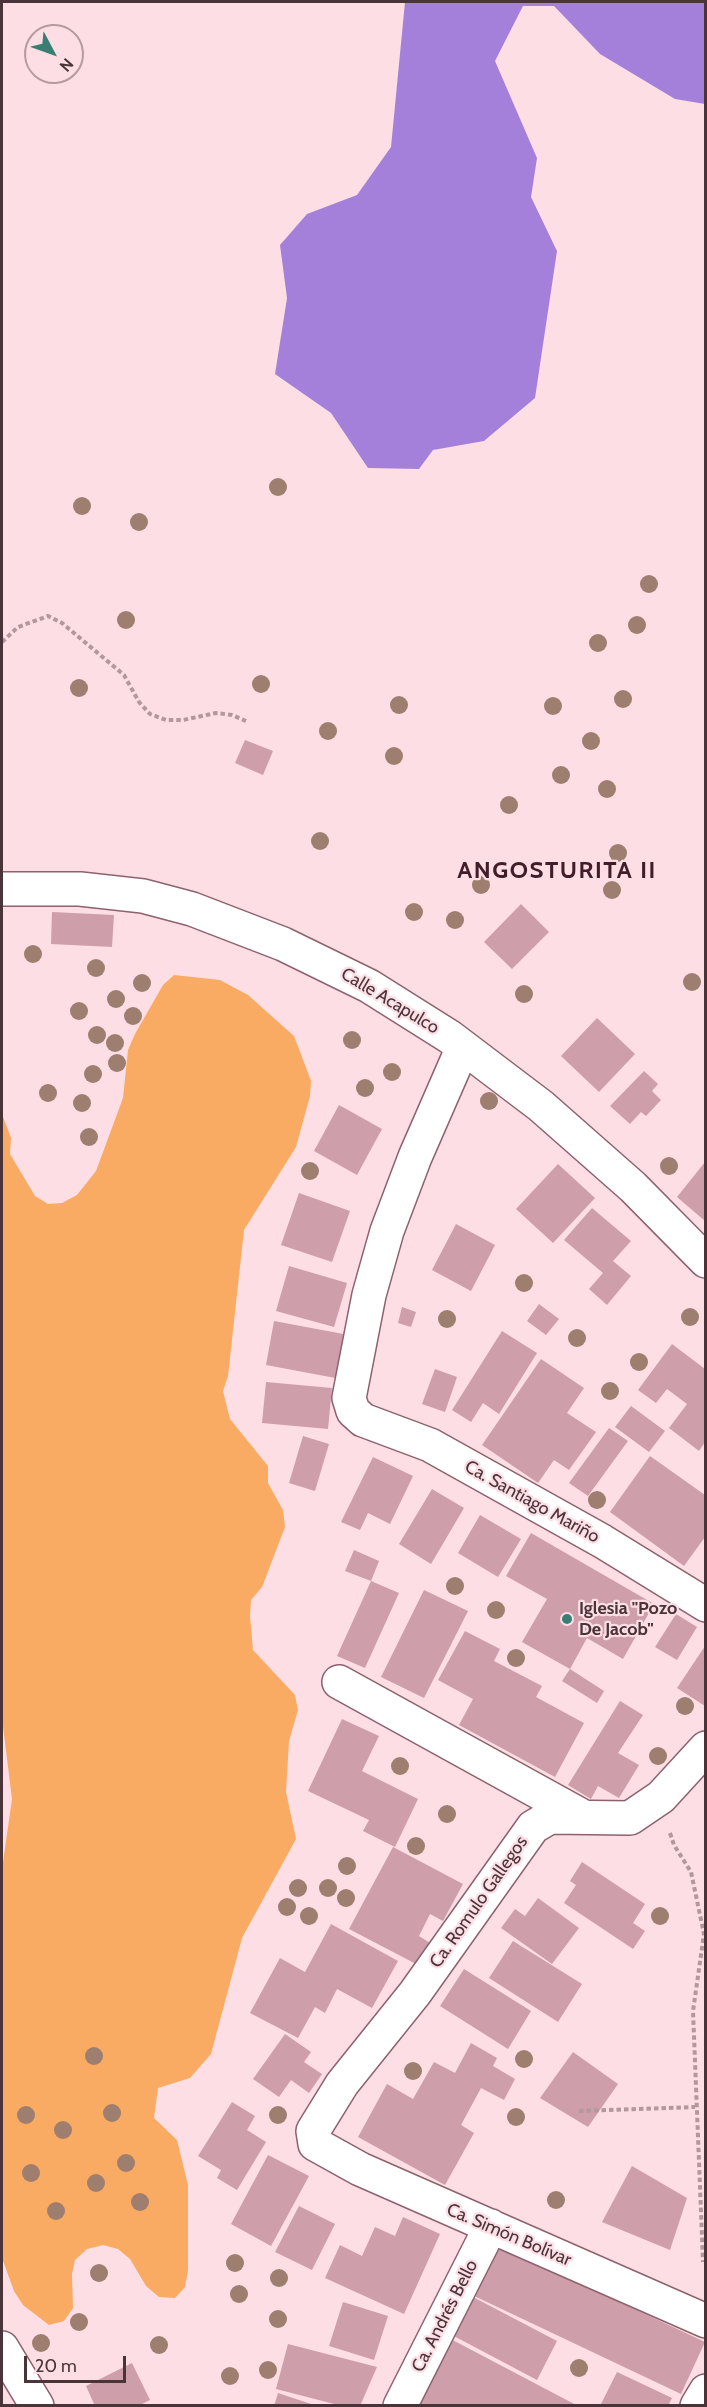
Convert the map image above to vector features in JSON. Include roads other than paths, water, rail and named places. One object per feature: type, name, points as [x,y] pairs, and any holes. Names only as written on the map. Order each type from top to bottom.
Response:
[{"type":"street","name":"Calle Acapulco","points":[[2,889],[80,889],[143,896],[192,909],[264,936],[329,966],[409,1010],[463,1047],[588,1145],[705,1262]]},
{"type":"street","name":"Ca. Santiago Mariño","points":[[463,1047],[415,1157],[387,1231],[369,1295],[349,1398],[353,1411],[363,1420],[430,1445],[602,1541],[705,1605]]},
{"type":"street","points":[[339,1682],[582,1816]]},
{"type":"street","name":"Ca. Romulo Gallegos","points":[[315,2144],[313,2131],[342,2084],[415,1993],[533,1827],[550,1817],[630,1818],[660,1797],[705,1748]]},
{"type":"street","name":"Ca. Simón Bolívar","points":[[315,2144],[360,2169],[705,2321]]},
{"type":"street","name":"Ca. Andrés Bello","points":[[400,2406],[491,2226]]},
{"type":"street","points":[[2,2348],[37,2406]]},
{"type":"street","points":[[697,2406],[705,2391]]},
{"type":"place","name":"Iglesia \"Pozo De Jacob\"","points":[[567,1619]]},
{"type":"district","name":"ANGOSTURITA II","points":[[557,871]]}]
